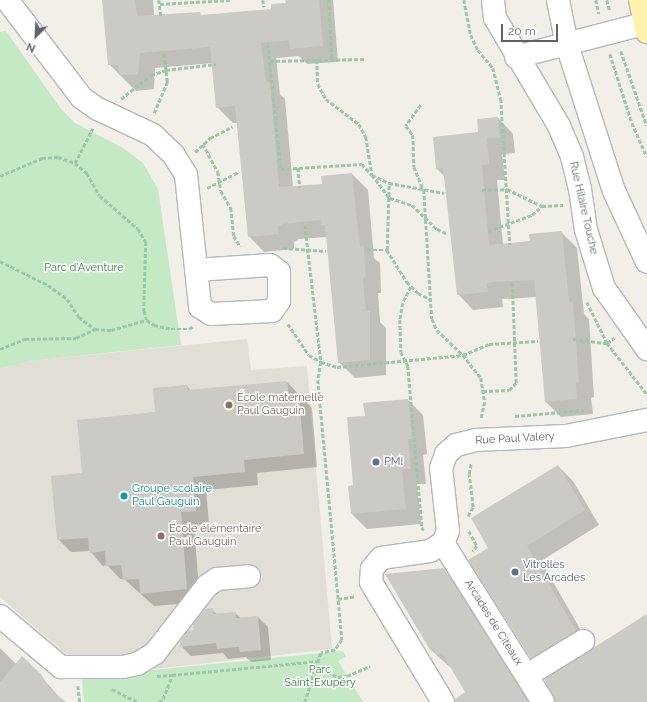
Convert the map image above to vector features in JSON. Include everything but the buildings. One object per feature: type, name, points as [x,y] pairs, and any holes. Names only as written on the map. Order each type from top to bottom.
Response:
[{"type":"main road","points":[[640,0],[646,28]]},
{"type":"street","name":"Rue Hilaire Touche","points":[[493,0],[495,18],[516,57],[560,126],[572,157],[583,204],[586,230],[604,288],[647,349]]},
{"type":"street","points":[[558,0],[567,45],[614,191],[647,262]]},
{"type":"street","points":[[6,7],[70,86],[82,98],[106,113],[153,135],[173,154],[181,166],[186,175],[188,198],[200,307],[205,312],[212,314],[272,311],[277,307],[280,301],[279,272],[275,267],[270,265],[196,270]]},
{"type":"street","points":[[516,57],[646,28]]},
{"type":"street","name":"Rue Paul Valéry","points":[[443,543],[448,531],[441,468],[446,454],[456,445],[476,440],[566,436],[647,420]]},
{"type":"street","points":[[443,543],[430,551],[381,558],[372,569],[371,582],[443,702]]},
{"type":"street","name":"Arcades de Citeaux","points":[[443,543],[532,672],[544,702]]},
{"type":"street","points":[[0,616],[61,667],[123,667],[146,660],[155,653],[207,586],[217,579],[249,576]]},
{"type":"street","points":[[532,672],[583,641]]},
{"type":"path","points":[[159,0],[161,16]]},
{"type":"path","points":[[160,4],[230,0]]},
{"type":"path","points":[[263,0],[264,7]]},
{"type":"path","points":[[328,0],[332,60]]},
{"type":"path","points":[[464,0],[471,35],[497,78],[502,99],[510,245]]},
{"type":"path","points":[[268,44],[281,169],[362,164],[390,198],[412,206],[426,219],[448,234]]},
{"type":"path","points":[[614,47],[610,52],[632,123],[647,157]]},
{"type":"path","points":[[620,48],[647,126]]},
{"type":"path","points":[[145,132],[164,92],[166,70],[164,54]]},
{"type":"path","points":[[270,61],[366,59]]},
{"type":"path","points":[[317,60],[318,84],[326,99],[359,124],[366,137],[372,175]]},
{"type":"path","points":[[75,163],[92,129],[106,113],[135,86],[151,75],[166,70],[216,64]]},
{"type":"path","points":[[421,105],[406,126],[413,135],[414,167],[424,190],[432,319],[437,330],[463,355],[481,378],[485,402],[469,474],[473,507],[465,522]]},
{"type":"path","points":[[181,166],[210,138],[232,127]]},
{"type":"path","points":[[203,144],[213,159],[220,182],[221,192],[231,208],[236,243],[242,248]]},
{"type":"path","points":[[0,176],[42,158],[58,157],[75,163],[87,173],[100,196],[138,230],[146,242],[144,311],[146,320]]},
{"type":"path","points":[[298,168],[300,188]]},
{"type":"path","points":[[188,198],[239,172]]},
{"type":"path","points":[[372,175],[389,182],[444,193]]},
{"type":"path","points":[[389,182],[390,198],[386,233],[387,250],[411,287],[430,299]]},
{"type":"path","points":[[482,190],[507,189],[542,206],[583,204]]},
{"type":"path","points":[[488,231],[532,215],[542,206]]},
{"type":"path","points":[[304,225],[321,362],[318,380],[342,640],[335,650],[321,653],[305,702]]},
{"type":"path","points":[[282,248],[307,248],[326,251]]},
{"type":"path","points":[[367,250],[387,250]]},
{"type":"path","points":[[0,261],[54,290],[67,299],[79,317],[94,329]]},
{"type":"path","points":[[483,391],[514,388],[516,383],[512,283]]},
{"type":"path","points":[[411,287],[403,304],[400,320],[401,352],[408,366],[422,527],[427,535],[443,543]]},
{"type":"path","points":[[277,307],[309,355],[321,362],[337,367],[463,355],[489,344],[538,341]]},
{"type":"path","points":[[0,350],[25,339],[76,338],[94,329],[111,330],[146,320],[171,329],[189,329],[205,312]]},
{"type":"path","points":[[512,416],[590,409]]},
{"type":"path","points":[[481,419],[489,418]]},
{"type":"path","points":[[455,562],[476,550],[477,546],[466,527]]},
{"type":"path","points":[[159,702],[163,699],[172,675],[319,661]]},
{"type":"path","points":[[317,666],[338,677],[347,676],[370,666]]},
{"type":"shaded area","name":"École élémentaire Paul Gauguin","points":[[247,339],[251,370],[307,366],[332,649],[91,676],[0,597],[0,369],[30,361]]},
{"type":"green space","name":"Parc d'Aventure","points":[[6,31],[61,109],[75,123],[123,148],[143,163],[158,189],[181,345],[30,361],[0,369],[0,32]]},
{"type":"green space","name":"Parc Saint-Exupéry","points":[[343,651],[346,656],[338,661],[363,702],[84,702],[82,677]]},
{"type":"place","name":"École maternelle Paul Gauguin","points":[[229,405]]},
{"type":"place","name":"PMI","points":[[376,462]]},
{"type":"place","name":"Groupe scolaire Paul Gauguin","points":[[124,496]]},
{"type":"place","name":"École élémentaire Paul Gauguin","points":[[161,536]]},
{"type":"place","name":"Vitrolles Les Arcades","points":[[515,572]]}]
